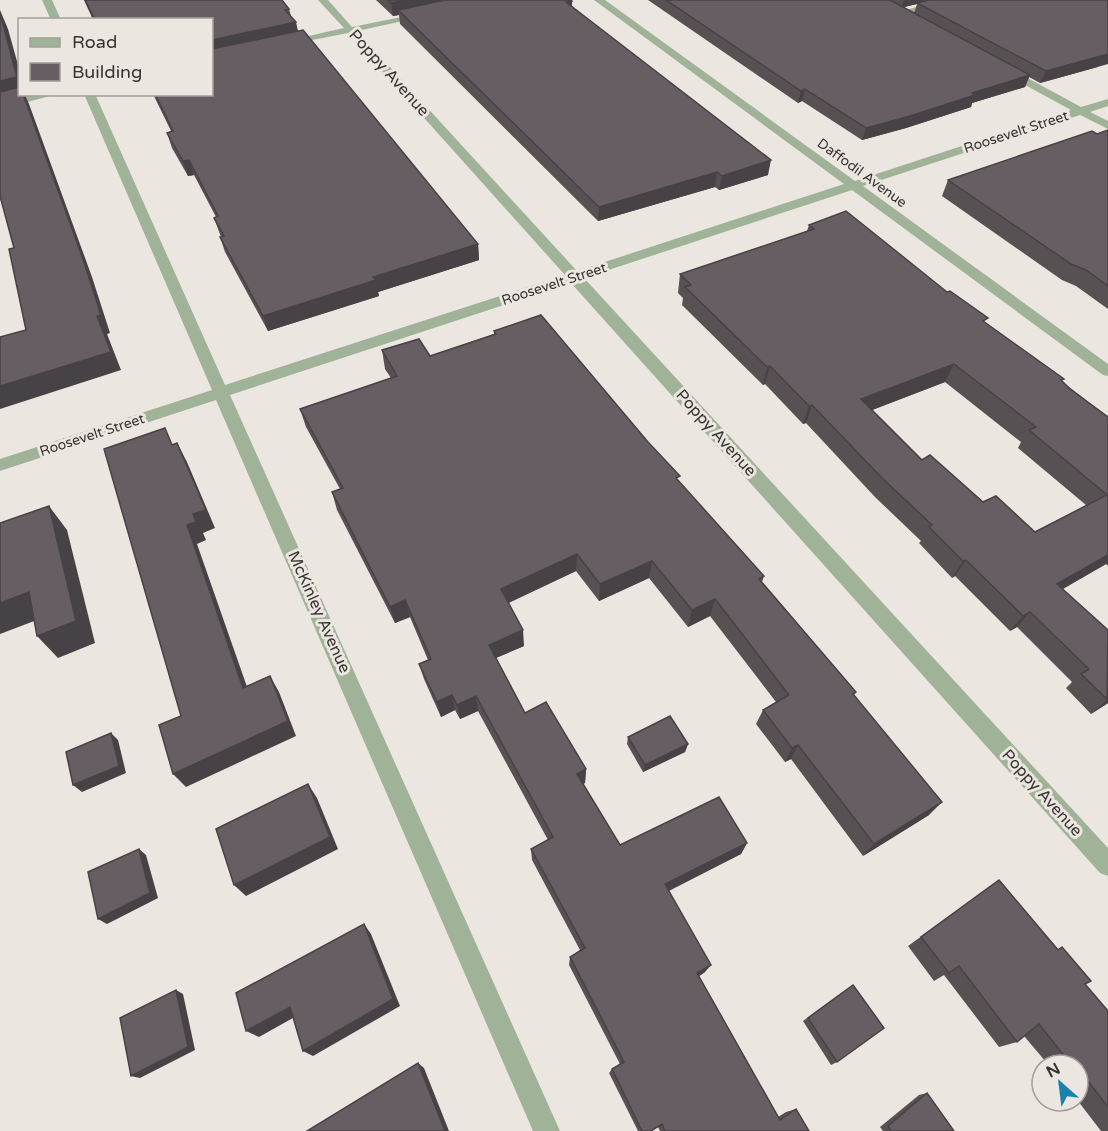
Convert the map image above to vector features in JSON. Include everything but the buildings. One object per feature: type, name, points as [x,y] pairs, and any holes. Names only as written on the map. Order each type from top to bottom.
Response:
[{"type":"street","points":[[47,0],[55,18]]},
{"type":"street","name":"Poppy Avenue","points":[[323,0],[1108,865]]},
{"type":"street","name":"Daffodil Avenue","points":[[599,0],[1108,371]]},
{"type":"street","points":[[901,14],[952,0]]},
{"type":"street","points":[[281,45],[431,12]]},
{"type":"street","points":[[1000,68],[1108,126]]},
{"type":"street","points":[[0,106],[44,96]]},
{"type":"street","name":"McKinley Avenue","points":[[90,96],[547,1131]]},
{"type":"street","name":"Roosevelt Street","points":[[0,465],[1108,102]]}]
